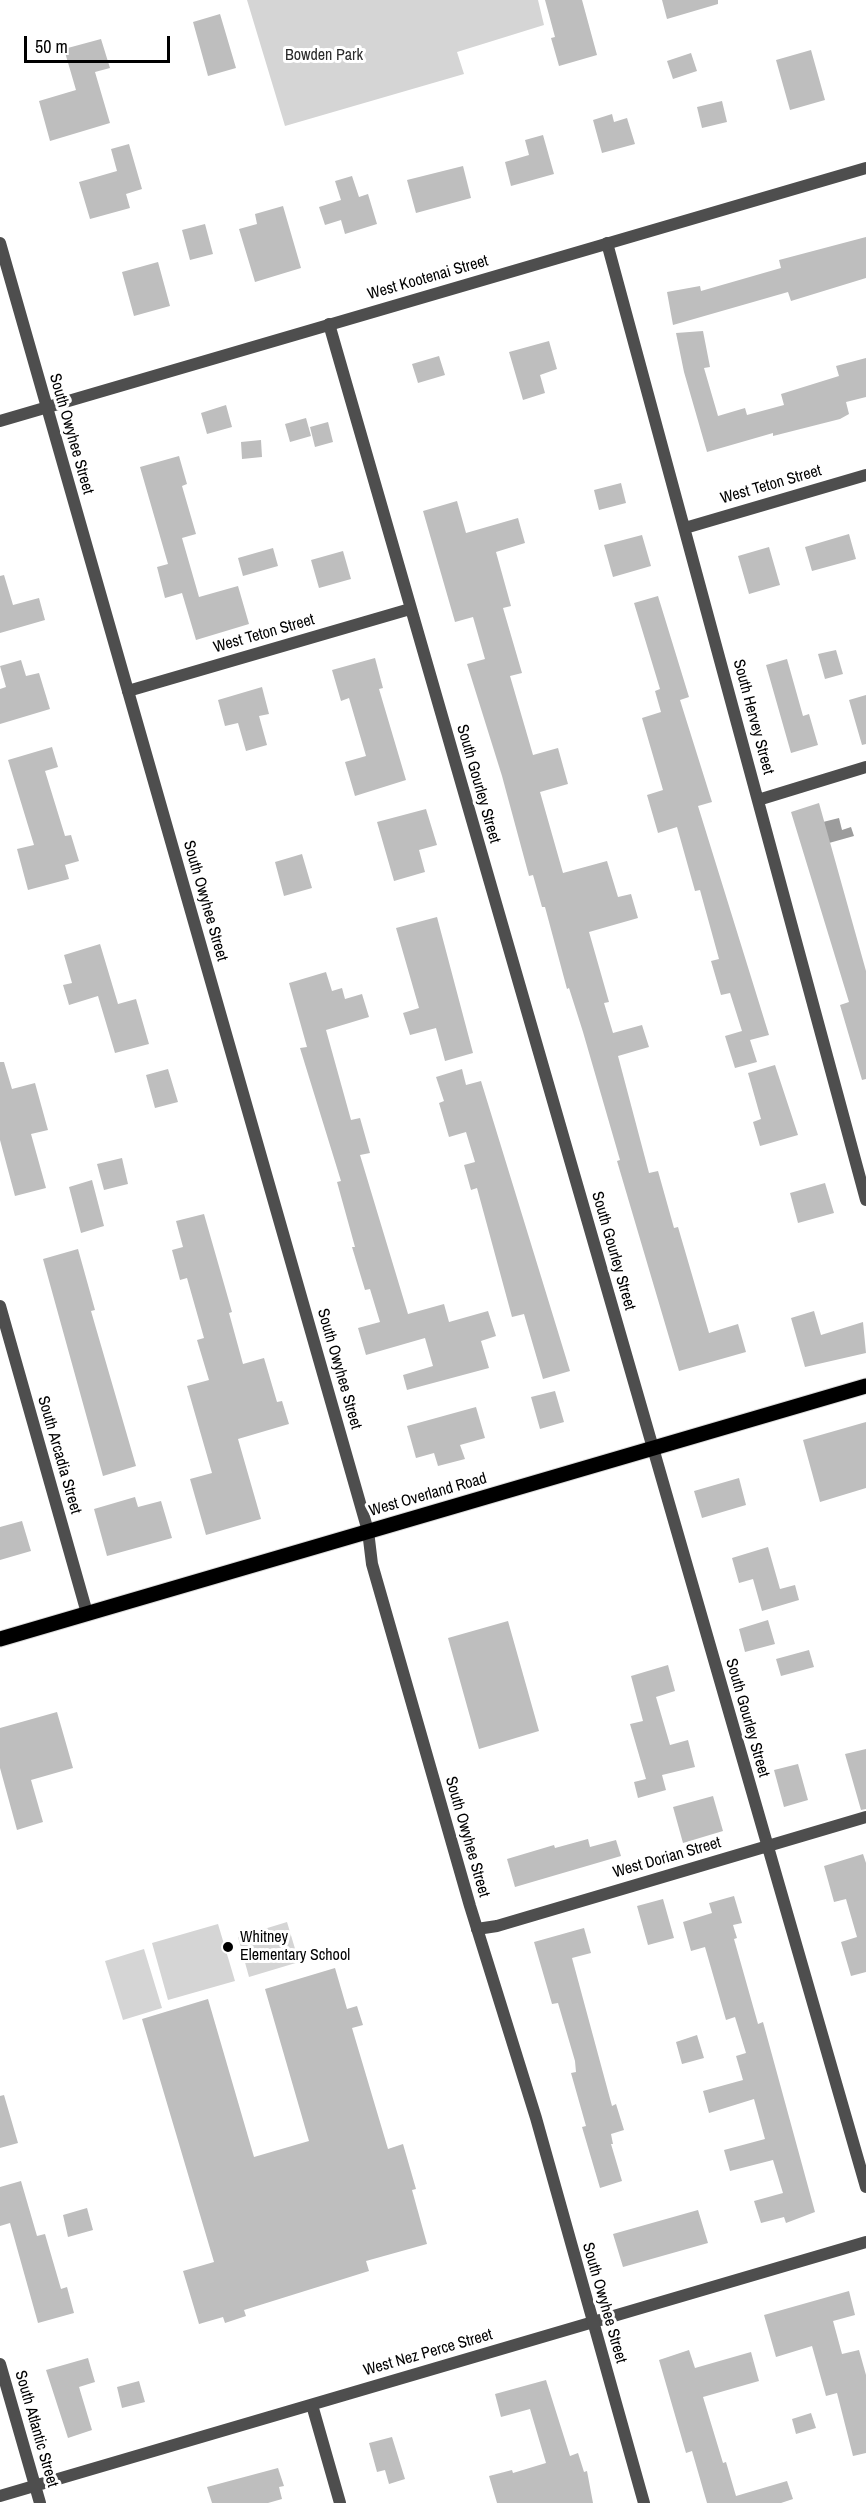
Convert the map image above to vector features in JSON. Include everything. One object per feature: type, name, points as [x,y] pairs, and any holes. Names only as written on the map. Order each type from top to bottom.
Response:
[{"type":"main road","name":"West Overland Road","points":[[0,1639],[866,1386]]},
{"type":"street","name":"West Kootenai Street","points":[[0,421],[46,405],[866,168]]},
{"type":"street","name":"South Owyhee Street","points":[[0,243],[368,1531],[372,1564],[477,1929],[536,2118],[644,2503]]},
{"type":"street","name":"South Hervey Street","points":[[607,243],[866,1200]]},
{"type":"street","name":"South Gourley Street","points":[[329,324],[866,2187]]},
{"type":"street","name":"West Teton Street","points":[[685,528],[866,475]]},
{"type":"street","name":"West Teton Street","points":[[128,691],[410,609]]},
{"type":"street","points":[[758,800],[866,768]]},
{"type":"street","name":"South Arcadia Street","points":[[0,1306],[87,1613]]},
{"type":"street","name":"West Dorian Street","points":[[477,1929],[497,1926],[866,1817]]},
{"type":"street","name":"West Nez Perce Street","points":[[0,2496],[866,2242]]},
{"type":"street","name":"South Atlantic Street","points":[[0,2364],[40,2503]]},
{"type":"street","points":[[312,2405],[340,2503]]},
{"type":"green space","name":"Bowden Park","points":[[247,0],[538,0],[544,25],[457,52],[464,74],[285,126]]},
{"type":"green space","points":[[287,1922],[299,1962],[249,1977],[238,1937]]},
{"type":"green space","points":[[218,1924],[235,1981],[168,2000],[152,1943]]},
{"type":"green space","points":[[144,1949],[162,2008],[123,2020],[105,1961]]},
{"type":"shaded area","points":[[839,818],[842,830],[851,827],[854,836],[829,843],[823,822]]},
{"type":"building","points":[[545,0],[582,0],[597,55],[559,66],[551,38],[555,37]]},
{"type":"building","points":[[662,0],[718,0],[718,4],[667,19]]},
{"type":"building","points":[[220,14],[236,68],[208,76],[193,22]]},
{"type":"building","points":[[101,39],[110,68],[95,72],[110,123],[50,141],[39,101],[76,90],[64,49]]},
{"type":"building","points":[[811,50],[825,100],[790,110],[776,60]]},
{"type":"building","points":[[691,53],[697,71],[673,79],[667,61]]},
{"type":"building","points":[[722,101],[727,122],[702,128],[697,107]]},
{"type":"building","points":[[612,114],[614,122],[627,118],[635,144],[602,153],[593,120]]},
{"type":"building","points":[[543,135],[554,174],[511,186],[505,162],[529,155],[525,140]]},
{"type":"building","points":[[129,144],[142,189],[126,194],[130,208],[90,219],[79,182],[117,171],[111,149]]},
{"type":"building","points":[[463,166],[471,198],[416,213],[407,180]]},
{"type":"building","points":[[352,176],[359,197],[368,194],[377,224],[345,234],[341,220],[325,225],[319,207],[341,200],[335,181]]},
{"type":"building","points":[[283,206],[301,268],[255,282],[239,229],[257,224],[255,214]]},
{"type":"building","points":[[205,224],[213,254],[190,260],[182,230]]},
{"type":"building","points":[[866,237],[866,278],[791,301],[788,292],[673,325],[667,292],[700,286],[701,291],[781,268],[779,260]]},
{"type":"building","points":[[158,262],[170,306],[134,316],[122,272]]},
{"type":"building","points":[[703,331],[710,367],[704,368],[718,416],[745,408],[747,415],[784,405],[781,394],[839,376],[836,366],[866,358],[866,397],[846,402],[849,414],[840,419],[773,436],[773,433],[707,452],[684,372],[676,333]]},
{"type":"building","points":[[549,341],[557,369],[540,375],[545,393],[523,400],[509,352]]},
{"type":"building","points":[[439,356],[445,375],[418,383],[412,364]]},
{"type":"building","points":[[226,405],[232,427],[207,434],[201,413]]},
{"type":"building","points":[[306,418],[311,436],[290,442],[285,424]]},
{"type":"building","points":[[328,422],[333,442],[315,447],[310,427]]},
{"type":"building","points":[[261,440],[262,457],[242,459],[241,442]]},
{"type":"building","points":[[179,456],[187,484],[182,486],[196,534],[182,538],[199,597],[238,586],[249,624],[196,640],[182,593],[165,598],[157,567],[168,564],[140,467]]},
{"type":"building","points":[[621,483],[626,503],[599,510],[594,490]]},
{"type":"building","points":[[457,501],[466,533],[518,518],[525,543],[496,552],[511,606],[503,608],[522,673],[510,676],[533,755],[558,748],[568,784],[540,792],[563,873],[607,861],[618,897],[631,894],[638,918],[589,932],[609,1002],[604,1003],[613,1033],[642,1025],[649,1047],[618,1056],[649,1173],[658,1171],[674,1228],[678,1227],[709,1333],[738,1324],[746,1352],[679,1371],[617,1161],[620,1160],[583,1032],[569,988],[567,989],[545,907],[542,907],[533,875],[529,876],[502,776],[467,664],[485,659],[473,617],[455,622],[423,511]]},
{"type":"building","points":[[849,534],[856,559],[812,571],[805,547]]},
{"type":"building","points":[[642,535],[651,566],[613,577],[604,545]]},
{"type":"building","points":[[769,547],[780,585],[749,594],[738,556]]},
{"type":"building","points":[[273,548],[278,566],[243,576],[238,558]]},
{"type":"building","points":[[343,551],[351,579],[319,588],[311,560]]},
{"type":"building","points":[[4,575],[13,605],[39,598],[45,620],[0,633],[0,576]]},
{"type":"building","points":[[658,596],[689,697],[680,700],[712,802],[698,806],[769,1035],[750,1040],[757,1062],[735,1068],[725,1036],[742,1031],[730,993],[721,995],[711,961],[719,959],[700,890],[695,891],[677,827],[658,833],[647,795],[663,790],[642,718],[661,712],[655,691],[660,689],[634,603]]},
{"type":"building","points":[[836,650],[843,674],[825,679],[818,654]]},
{"type":"building","points":[[375,658],[383,688],[379,689],[406,780],[355,796],[345,762],[366,756],[349,698],[341,701],[332,670]]},
{"type":"building","points":[[787,659],[803,716],[809,714],[818,745],[791,753],[766,665]]},
{"type":"building","points":[[21,660],[26,676],[39,673],[50,709],[0,724],[0,689],[6,687],[0,666]]},
{"type":"building","points":[[262,687],[269,714],[259,716],[267,745],[246,751],[238,723],[225,726],[218,700]]},
{"type":"building","points":[[866,695],[866,744],[862,745],[849,700]]},
{"type":"building","points":[[52,747],[58,767],[45,771],[65,836],[71,835],[79,861],[65,865],[69,879],[28,890],[17,849],[34,845],[8,760]]},
{"type":"building","points":[[819,803],[866,971],[866,1079],[862,1080],[840,1005],[849,1002],[791,812]]},
{"type":"building","points":[[426,809],[437,845],[419,850],[425,872],[394,881],[377,822]]},
{"type":"building","points":[[302,854],[312,888],[284,896],[275,862]]},
{"type":"building","points":[[437,917],[473,1053],[445,1061],[436,1028],[410,1035],[403,1013],[419,1008],[396,928]]},
{"type":"building","points":[[100,944],[118,1004],[136,999],[149,1044],[115,1053],[98,996],[69,1005],[63,985],[72,983],[64,955]]},
{"type":"building","points":[[326,972],[332,991],[342,988],[345,999],[362,994],[369,1017],[326,1030],[351,1120],[360,1118],[370,1153],[360,1155],[408,1314],[444,1304],[449,1322],[488,1311],[496,1336],[481,1341],[489,1368],[407,1390],[403,1375],[433,1366],[425,1338],[366,1355],[358,1328],[380,1322],[370,1289],[365,1290],[352,1247],[355,1247],[337,1182],[341,1181],[300,1048],[307,1047],[289,983]]},
{"type":"building","points":[[0,1062],[4,1062],[12,1089],[35,1083],[48,1130],[31,1134],[46,1188],[15,1196],[0,1140]]},
{"type":"building","points":[[775,1065],[798,1135],[760,1146],[753,1122],[761,1119],[748,1073]]},
{"type":"building","points":[[168,1069],[178,1102],[155,1108],[146,1075]]},
{"type":"building","points":[[462,1069],[466,1085],[481,1081],[570,1371],[543,1379],[524,1314],[512,1317],[477,1188],[471,1190],[464,1165],[475,1162],[466,1132],[449,1137],[439,1103],[444,1101],[436,1077]]},
{"type":"building","points":[[122,1158],[128,1184],[104,1190],[97,1164]]},
{"type":"building","points":[[92,1180],[104,1226],[81,1233],[69,1187]]},
{"type":"building","points":[[825,1183],[834,1213],[798,1223],[790,1193]]},
{"type":"building","points":[[204,1214],[232,1312],[229,1313],[243,1364],[264,1358],[277,1402],[282,1401],[289,1424],[238,1439],[261,1519],[206,1535],[190,1479],[212,1473],[187,1386],[209,1380],[197,1340],[204,1338],[187,1278],[180,1280],[172,1250],[183,1247],[176,1221]]},
{"type":"building","points":[[78,1249],[95,1310],[91,1311],[136,1466],[103,1476],[43,1259]]},
{"type":"building","points":[[814,1311],[821,1335],[863,1322],[866,1353],[805,1367],[791,1318]]},
{"type":"building","points":[[555,1391],[564,1422],[540,1429],[531,1397]]},
{"type":"building","points":[[476,1407],[485,1438],[460,1445],[465,1459],[438,1466],[434,1453],[416,1458],[407,1426]]},
{"type":"building","points":[[866,1422],[866,1488],[820,1502],[803,1440]]},
{"type":"building","points":[[739,1478],[746,1505],[702,1518],[694,1491]]},
{"type":"building","points":[[135,1497],[138,1507],[161,1501],[172,1538],[107,1556],[94,1509]]},
{"type":"building","points":[[22,1521],[31,1551],[0,1560],[0,1527]]},
{"type":"building","points":[[768,1547],[780,1589],[795,1585],[799,1600],[762,1611],[753,1579],[739,1583],[732,1558]]},
{"type":"building","points":[[768,1620],[775,1644],[745,1652],[739,1629]]},
{"type":"building","points":[[508,1621],[539,1731],[479,1749],[448,1638]]},
{"type":"building","points":[[809,1650],[814,1667],[781,1676],[776,1659]]},
{"type":"building","points":[[668,1665],[675,1691],[656,1697],[670,1745],[688,1740],[695,1767],[662,1775],[666,1790],[638,1798],[634,1782],[646,1779],[630,1724],[643,1721],[631,1676]]},
{"type":"building","points":[[57,1712],[73,1768],[31,1780],[43,1822],[17,1830],[0,1768],[0,1728]]},
{"type":"building","points":[[866,1749],[866,1809],[861,1810],[845,1754]]},
{"type":"building","points":[[798,1764],[808,1800],[784,1807],[774,1770]]},
{"type":"building","points":[[713,1796],[723,1831],[683,1843],[673,1807]]},
{"type":"building","points":[[588,1839],[590,1847],[616,1840],[621,1856],[515,1887],[507,1859],[554,1845],[555,1848]]},
{"type":"building","points":[[863,1854],[866,1863],[866,1972],[851,1976],[841,1942],[857,1937],[846,1899],[834,1902],[824,1866]]},
{"type":"building","points":[[734,1896],[742,1923],[733,1925],[737,1938],[734,1939],[758,2024],[763,2022],[815,2212],[786,2223],[784,2217],[761,2223],[754,2201],[783,2193],[773,2160],[730,2171],[724,2150],[765,2139],[754,2099],[709,2113],[703,2091],[743,2080],[736,2056],[746,2053],[735,2017],[726,2020],[705,1947],[691,1951],[683,1922],[712,1913],[709,1903]]},
{"type":"building","points":[[663,1899],[674,1938],[648,1945],[637,1906]]},
{"type":"building","points":[[584,1928],[591,1953],[572,1958],[612,2106],[616,2104],[624,2130],[611,2134],[613,2144],[611,2144],[622,2181],[600,2188],[582,2127],[586,2126],[571,2073],[576,2072],[575,2061],[558,2003],[552,2004],[534,1942]]},
{"type":"building","points":[[335,1968],[347,2009],[357,2006],[363,2025],[352,2028],[388,2149],[403,2144],[416,2189],[412,2190],[427,2244],[366,2261],[369,2271],[244,2310],[246,2316],[225,2323],[223,2317],[199,2324],[183,2271],[214,2262],[142,2019],[208,1999],[254,2157],[309,2141],[265,1989]]},
{"type":"building","points":[[697,2035],[704,2058],[682,2064],[676,2042]]},
{"type":"building","points":[[4,2095],[18,2143],[0,2148],[0,2096]]},
{"type":"building","points":[[21,2181],[37,2236],[45,2234],[61,2289],[67,2287],[74,2313],[38,2323],[10,2223],[0,2226],[0,2187]]},
{"type":"building","points":[[87,2208],[93,2230],[68,2237],[63,2215]]},
{"type":"building","points":[[698,2210],[708,2243],[623,2267],[613,2234]]},
{"type":"building","points":[[849,2291],[855,2315],[833,2321],[842,2354],[859,2350],[866,2375],[866,2453],[853,2456],[837,2393],[826,2396],[812,2346],[776,2357],[764,2315]]},
{"type":"building","points":[[689,2350],[695,2368],[751,2352],[759,2381],[703,2397],[723,2463],[726,2462],[736,2496],[787,2481],[793,2499],[781,2503],[707,2503],[692,2451],[686,2453],[659,2360]]},
{"type":"building","points":[[88,2358],[95,2382],[79,2387],[92,2430],[68,2438],[46,2370]]},
{"type":"building","points":[[546,2380],[570,2456],[578,2453],[584,2472],[587,2471],[593,2503],[497,2503],[489,2476],[512,2470],[513,2473],[546,2463],[530,2409],[501,2417],[495,2394]]},
{"type":"building","points":[[139,2381],[145,2402],[122,2408],[117,2387]]},
{"type":"building","points":[[811,2413],[816,2428],[796,2434],[792,2419]]},
{"type":"building","points":[[392,2437],[405,2479],[389,2484],[385,2470],[377,2472],[369,2443]]},
{"type":"building","points":[[278,2468],[284,2486],[279,2487],[282,2499],[268,2503],[212,2503],[207,2487]]},
{"type":"place","name":"Whitney Elementary School","points":[[228,1947]]}]
